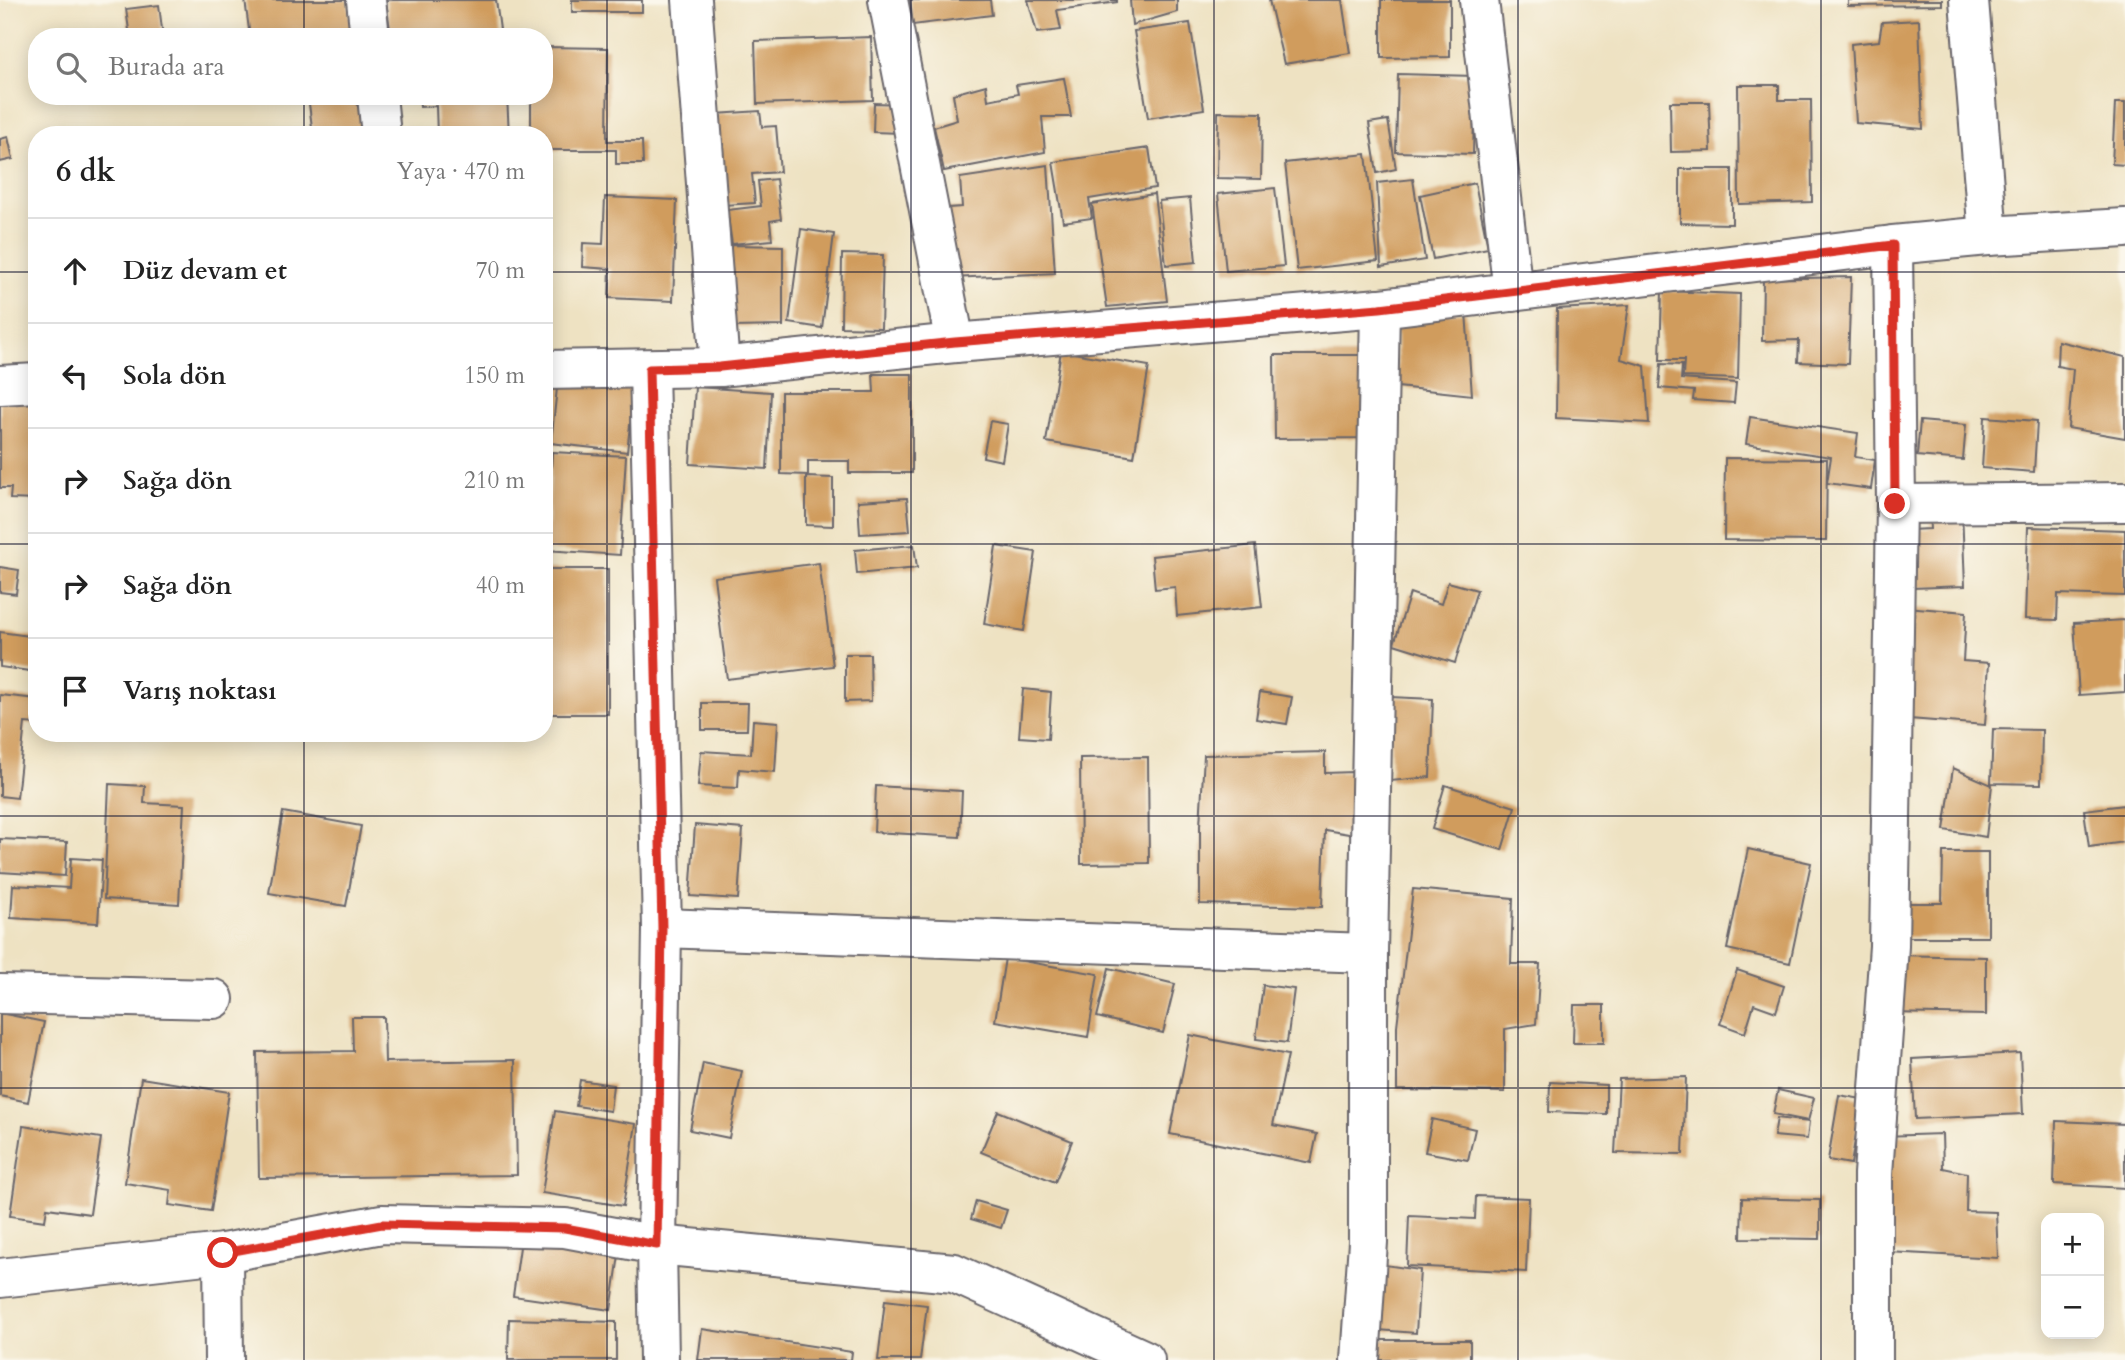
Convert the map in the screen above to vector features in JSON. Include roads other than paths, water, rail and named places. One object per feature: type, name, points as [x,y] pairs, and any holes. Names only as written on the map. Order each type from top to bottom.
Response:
[{"type":"street","points":[[366,0],[369,28]]},
{"type":"street","points":[[692,0],[720,367]]},
{"type":"street","points":[[888,0],[955,342]]},
{"type":"street","points":[[1479,0],[1513,292]]},
{"type":"street","points":[[1969,0],[1988,236]]},
{"type":"street","points":[[378,105],[380,126]]},
{"type":"street","points":[[553,370],[720,367],[955,342],[1380,308],[1893,245],[2125,228]]},
{"type":"street","points":[[1872,1360],[1872,1174],[1889,946],[1895,504],[1893,245]]},
{"type":"street","points":[[1360,1360],[1368,1242],[1368,953],[1380,308]]},
{"type":"street","points":[[649,369],[662,928],[657,1245],[659,1360]]},
{"type":"street","points":[[0,384],[28,383]]},
{"type":"street","points":[[1895,504],[2125,502]]},
{"type":"street","points":[[662,928],[1368,953]]},
{"type":"street","points":[[0,994],[214,999]]},
{"type":"street","points":[[0,1278],[223,1253],[382,1224],[565,1228],[657,1245],[954,1273],[1145,1360]]},
{"type":"street","points":[[223,1253],[224,1360]]}]
